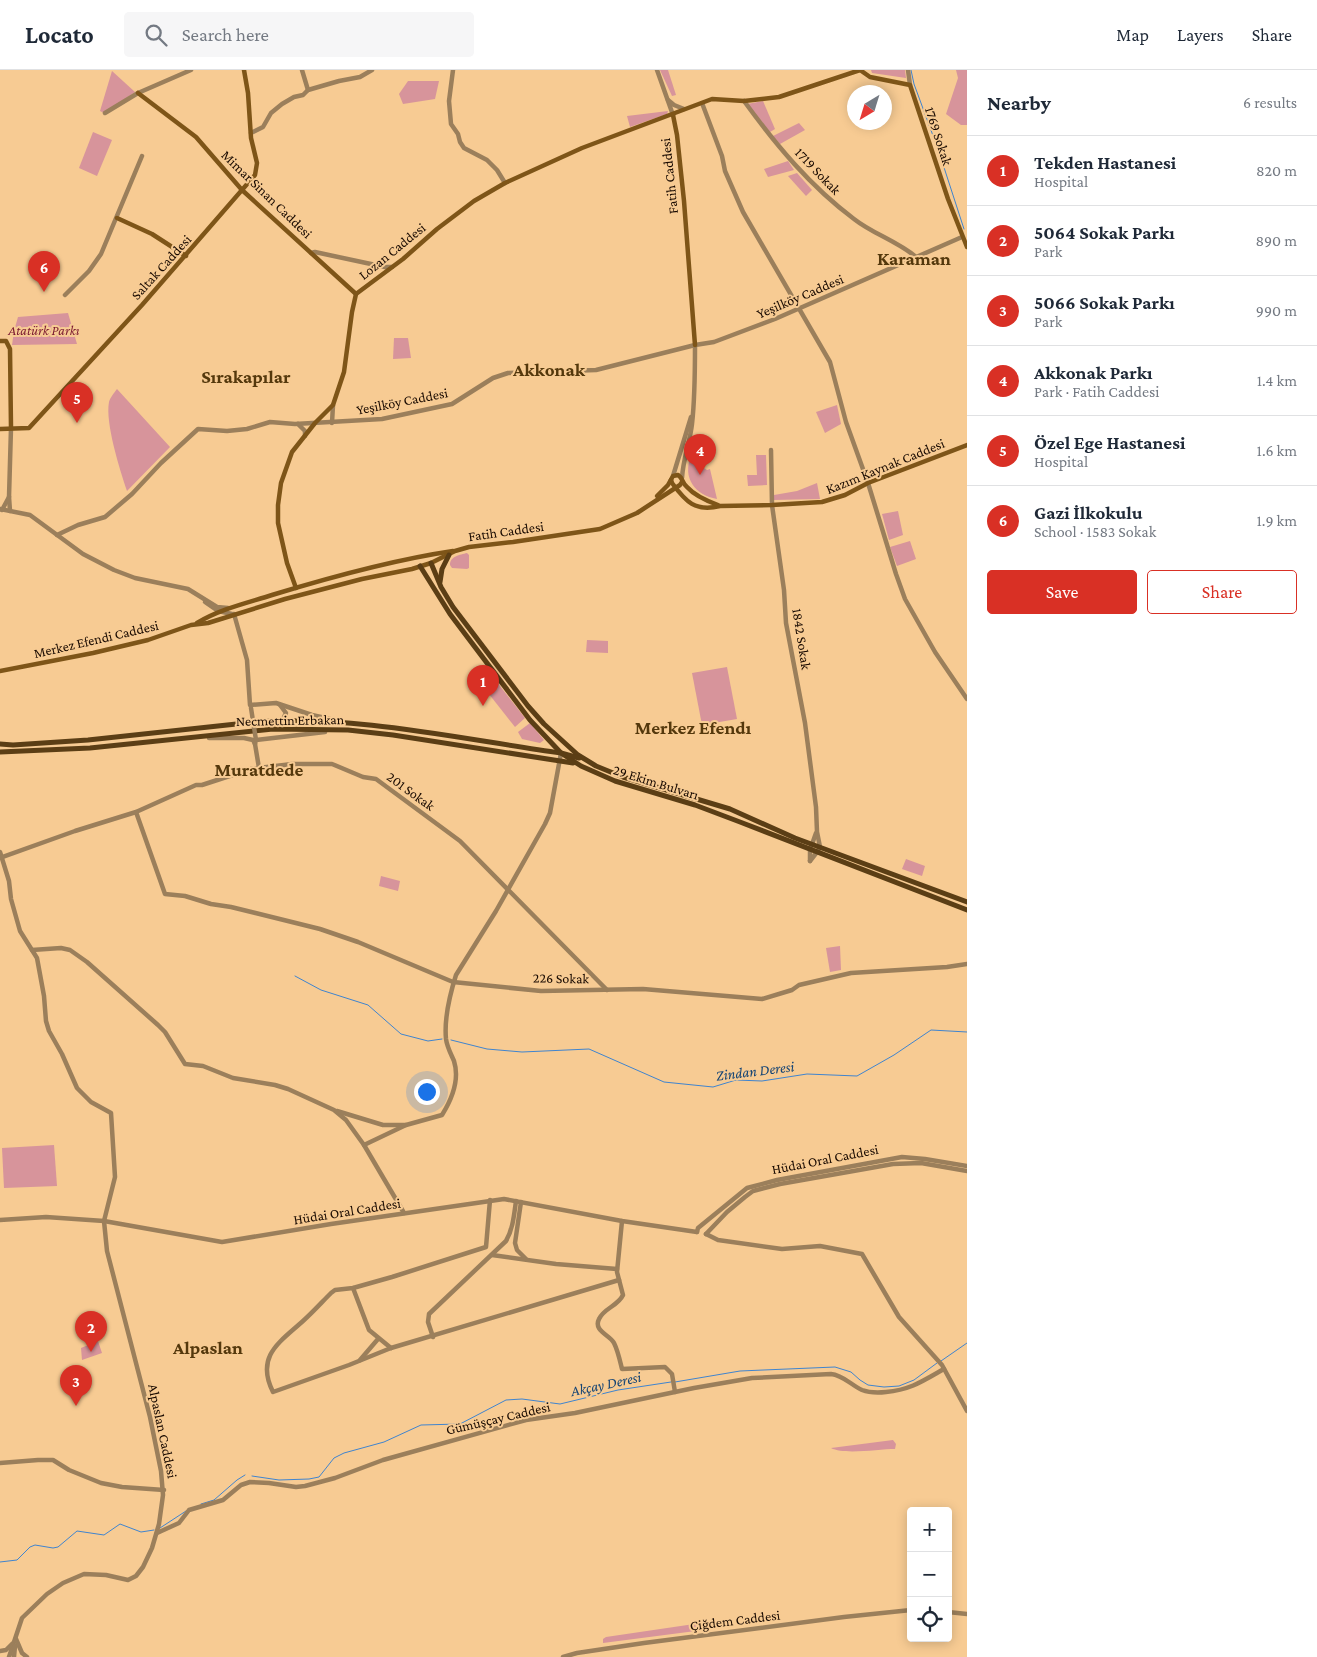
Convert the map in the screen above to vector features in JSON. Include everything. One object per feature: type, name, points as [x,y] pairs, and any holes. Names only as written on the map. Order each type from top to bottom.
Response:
[{"type":"main road","name":"Saltak Caddesi","points":[[0,429],[29,428],[186,256],[255,175],[258,162],[251,133],[244,70]]},
{"type":"main road","name":"Lozan Caddesi","points":[[296,588],[284,551],[278,523],[281,483],[292,452],[315,423],[333,405],[344,372],[356,294],[461,210],[505,183],[582,148],[673,115],[684,109],[712,99],[744,101],[779,97],[860,70],[870,77],[910,85]]},
{"type":"main road","name":"1769 Sokak","points":[[910,85],[967,247]]},
{"type":"main road","name":"Mimar Sinan Caddesi","points":[[138,93],[196,137],[242,190],[356,294]]},
{"type":"main road","name":"Fatih Caddesi","points":[[673,115],[684,201],[695,345]]},
{"type":"main road","points":[[117,218],[152,234],[186,256]]},
{"type":"main road","points":[[1,340],[8,343],[10,349],[12,428]]},
{"type":"main road","name":"Kazım Kaynak Caddesi","points":[[680,494],[693,505],[704,508],[822,502],[845,495],[868,483],[967,445]]},
{"type":"main road","points":[[674,483],[678,475],[693,493],[720,506]]},
{"type":"main road","points":[[637,513],[674,483],[682,480]]},
{"type":"main road","name":"Fatih Caddesi","points":[[233,614],[288,598],[431,563],[455,551],[472,546],[585,532],[612,524],[637,513],[669,491],[674,483]]},
{"type":"main road","points":[[674,483],[680,494]]},
{"type":"main road","points":[[669,491],[680,494]]},
{"type":"main road","points":[[219,611],[377,565],[455,551]]},
{"type":"main road","points":[[440,585],[442,568],[449,555]]},
{"type":"main road","points":[[428,556],[431,563]]},
{"type":"main road","points":[[418,558],[420,566]]},
{"type":"main road","name":"29 Ekim Bulvarı","points":[[431,563],[440,585],[458,614],[528,706],[550,730],[578,755],[591,763],[651,786],[730,809],[818,850],[967,910]]},
{"type":"main road","name":"29 Ekim Bulvarı","points":[[420,566],[454,619],[530,720],[561,753],[590,771],[615,781],[695,805],[811,847]]},
{"type":"main road","points":[[287,591],[292,585],[293,579],[303,586]]},
{"type":"main road","points":[[296,588],[311,593]]},
{"type":"main road","points":[[288,598],[296,588]]},
{"type":"main road","name":"Merkez Efendi Caddesi","points":[[0,671],[148,640],[233,614]]},
{"type":"main road","name":"Necmettin Erbakan","points":[[0,744],[13,745],[88,740],[255,722],[282,721],[391,726],[561,753]]},
{"type":"main road","name":"Necmettin Erbakan","points":[[0,752],[90,748],[264,729],[336,730],[393,735],[578,764]]},
{"type":"main road","points":[[550,730],[558,742],[561,753],[591,763]]},
{"type":"main road","points":[[540,750],[546,746],[547,739]]},
{"type":"main road","name":"29 Ekim Bulvarı","points":[[818,850],[967,902]]},
{"type":"street","points":[[105,114],[138,93],[191,70]]},
{"type":"street","points":[[302,70],[308,90]]},
{"type":"street","points":[[251,133],[263,127],[271,113],[294,97],[303,95],[308,90],[360,77],[372,70]]},
{"type":"street","points":[[453,70],[449,101],[451,124],[464,148],[487,160],[497,170],[505,183]]},
{"type":"street","points":[[657,70],[673,115]]},
{"type":"street","name":"1769 Sokak","points":[[908,70],[910,85]]},
{"type":"street","points":[[668,100],[684,109]]},
{"type":"street","name":"1719 Sokak","points":[[744,101],[770,136],[817,190],[870,231],[904,248],[916,257]]},
{"type":"street","points":[[702,103],[722,156],[725,170],[743,212],[830,362],[842,409],[905,598],[935,652],[967,699]]},
{"type":"street","points":[[65,295],[83,278],[101,254],[142,156]]},
{"type":"street","name":"Yeşilköy Caddesi","points":[[57,534],[105,517],[132,494],[161,463],[198,429],[227,431],[247,429],[270,422],[298,424],[382,419],[452,404],[493,378],[508,373],[596,370],[714,342],[742,333],[964,236]]},
{"type":"street","points":[[311,253],[315,252],[392,267]]},
{"type":"street","name":"Fatih Caddesi","points":[[682,480],[692,416],[695,384],[695,345]]},
{"type":"street","points":[[332,423],[333,405]]},
{"type":"street","name":"Fatih Caddesi","points":[[674,483],[692,416]]},
{"type":"street","points":[[298,424],[305,431],[305,436]]},
{"type":"street","points":[[10,511],[12,428]]},
{"type":"street","name":"1842 Sokak","points":[[771,450],[772,505],[784,590],[786,623],[809,750],[816,807],[818,850]]},
{"type":"street","points":[[9,497],[1,510],[30,515],[97,562],[135,578],[188,589],[195,592],[219,611]]},
{"type":"street","points":[[195,592],[219,611],[233,614],[247,660],[250,707],[259,768]]},
{"type":"street","points":[[206,602],[210,609],[207,621]]},
{"type":"street","points":[[207,621],[219,611]]},
{"type":"street","points":[[250,707],[276,703],[312,715],[348,723]]},
{"type":"street","points":[[276,703],[286,711],[282,721]]},
{"type":"street","points":[[188,737],[244,738],[255,741],[336,730]]},
{"type":"street","points":[[364,1146],[406,1126],[442,1116],[449,1104],[457,1078],[454,1062],[446,1040],[447,1009],[456,975],[483,934],[550,813],[561,753]]},
{"type":"street","name":"201 Sokak","points":[[1,855],[136,812],[196,785],[202,785],[239,772],[292,764],[332,764],[363,777],[376,780],[460,841],[607,990]]},
{"type":"street","name":"226 Sokak","points":[[136,812],[165,894],[185,896],[211,904],[231,907],[320,929],[358,942],[454,982],[541,991],[651,990],[762,999],[792,990],[799,985],[851,974],[967,964]]},
{"type":"street","points":[[817,832],[811,847],[810,861],[818,850]]},
{"type":"street","points":[[1,855],[20,931],[37,958],[49,1031],[62,1054],[77,1088],[91,1102],[111,1113],[115,1177],[104,1221]]},
{"type":"street","points":[[32,950],[61,948],[70,950],[78,955],[165,1032],[185,1064],[203,1066],[233,1078],[288,1088],[334,1110],[383,1125],[406,1126]]},
{"type":"street","points":[[334,1110],[346,1120],[364,1146],[404,1214]]},
{"type":"street","name":"Hüdai Oral Caddesi","points":[[702,1226],[747,1188],[806,1173],[902,1157],[967,1166]]},
{"type":"street","name":"Hüdai Oral Caddesi","points":[[707,1233],[745,1197],[753,1192],[780,1184],[842,1172],[902,1164],[921,1163],[967,1171]]},
{"type":"street","name":"Hüdai Oral Caddesi","points":[[0,1220],[46,1217],[104,1221],[222,1242],[504,1199],[622,1221],[697,1232]]},
{"type":"street","points":[[490,1200],[486,1247],[491,1255]]},
{"type":"street","points":[[432,1337],[428,1322],[429,1314],[502,1245],[510,1235],[518,1202]]},
{"type":"street","points":[[515,1258],[518,1202]]},
{"type":"street","name":"Alpaslan Caddesi","points":[[15,1641],[22,1618],[31,1608],[48,1594],[77,1576],[94,1574],[124,1580],[134,1578],[143,1567],[157,1533],[164,1490],[150,1417],[108,1258],[104,1221]]},
{"type":"street","points":[[622,1221],[617,1269],[623,1293],[622,1297],[602,1314],[598,1323],[600,1331],[615,1344],[622,1369],[663,1366],[672,1374],[675,1392]]},
{"type":"street","points":[[707,1233],[702,1236],[697,1232],[698,1228],[705,1227],[707,1233],[718,1240],[782,1249],[820,1246],[862,1254],[898,1317],[936,1357],[967,1411]]},
{"type":"street","points":[[527,1259],[510,1242],[486,1247],[353,1288],[335,1290],[276,1344],[268,1361],[266,1377],[273,1392],[359,1362],[391,1348],[619,1280]]},
{"type":"street","points":[[502,1245],[506,1256]]},
{"type":"street","points":[[491,1255],[556,1264],[617,1269]]},
{"type":"street","points":[[353,1288],[369,1330],[391,1348]]},
{"type":"street","points":[[359,1362],[378,1338]]},
{"type":"street","name":"Gümüşçay Caddesi","points":[[157,1533],[179,1523],[189,1510],[223,1500],[241,1485],[250,1482],[296,1487],[305,1486],[336,1478],[383,1460],[526,1420],[575,1413],[752,1378],[831,1374],[842,1377],[864,1391],[878,1393],[908,1389],[944,1369]]},
{"type":"street","points":[[0,1463],[53,1460],[69,1470],[101,1483],[122,1487],[164,1490]]},
{"type":"street","name":"Çiğdem Caddesi","points":[[563,1657],[577,1653],[652,1642],[907,1610]]},
{"type":"street","points":[[952,1612],[967,1614]]},
{"type":"street","points":[[0,1651],[6,1650],[15,1641]]},
{"type":"street","points":[[9,1657],[15,1641]]},
{"type":"street","points":[[14,1657],[15,1641]]},
{"type":"street","points":[[15,1641],[22,1653],[27,1657]]},
{"type":"green space","points":[[660,70],[668,70],[676,95],[672,96]]},
{"type":"green space","points":[[871,70],[905,70],[906,78],[872,73]]},
{"type":"green space","points":[[956,70],[967,70],[967,125],[961,125],[946,114],[958,78]]},
{"type":"green space","points":[[112,71],[135,92],[104,113],[100,111]]},
{"type":"green space","points":[[408,81],[439,81],[435,99],[403,104],[399,94]]},
{"type":"green space","points":[[763,101],[775,129],[770,132],[747,104]]},
{"type":"green space","points":[[668,111],[667,114],[630,127],[627,116]]},
{"type":"green space","points":[[799,123],[805,130],[780,144],[773,136]]},
{"type":"green space","points":[[93,132],[112,140],[97,176],[79,168]]},
{"type":"green space","points":[[788,161],[794,170],[768,177],[764,169]]},
{"type":"green space","points":[[797,173],[812,190],[806,196],[788,176]]},
{"type":"green space","name":"Atatürk Parkı","points":[[68,313],[77,344],[12,345],[18,317]]},
{"type":"green space","points":[[394,338],[408,338],[411,358],[393,359]]},
{"type":"green space","points":[[117,389],[170,447],[127,491],[109,422],[109,402]]},
{"type":"green space","points":[[837,405],[841,424],[825,433],[816,412]]},
{"type":"green space","points":[[756,455],[766,455],[767,485],[748,486],[747,475],[757,475]]},
{"type":"green space","points":[[691,456],[699,456],[701,466],[707,470],[710,469],[717,499],[702,494],[692,484],[688,471]]},
{"type":"green space","points":[[817,483],[820,499],[774,500],[774,495],[797,491]]},
{"type":"green space","points":[[898,511],[903,535],[889,540],[882,514]]},
{"type":"green space","points":[[910,541],[916,559],[897,566],[890,547]]},
{"type":"green space","points":[[467,553],[469,555],[469,568],[452,568],[450,562],[456,556]]},
{"type":"green space","points":[[587,640],[608,641],[608,653],[586,652]]},
{"type":"green space","points":[[727,667],[737,719],[702,725],[692,673]]},
{"type":"green space","points":[[496,681],[525,718],[515,727],[485,689]]},
{"type":"green space","points":[[530,723],[544,740],[540,743],[522,739],[518,732]]},
{"type":"green space","points":[[906,859],[925,866],[922,876],[902,869]]},
{"type":"green space","points":[[381,876],[400,881],[398,891],[379,886]]},
{"type":"green space","points":[[840,946],[841,970],[830,972],[826,948]]},
{"type":"green space","points":[[54,1145],[57,1186],[4,1188],[2,1148]]},
{"type":"green space","points":[[98,1341],[102,1353],[82,1360],[81,1348]]},
{"type":"green space","points":[[893,1440],[896,1444],[895,1449],[844,1451],[831,1448]]},
{"type":"green space","points":[[701,1623],[711,1624],[711,1629],[603,1643],[603,1639],[606,1637]]},
{"type":"waterway","points":[[911,70],[914,84],[964,229]]},
{"type":"waterway","name":"Zindan Deresi","points":[[295,976],[321,990],[368,1005],[401,1034],[428,1041],[442,1039]]},
{"type":"waterway","name":"Zindan Deresi","points":[[451,1040],[487,1049],[522,1052],[589,1049],[664,1082],[713,1087],[736,1080],[762,1081],[807,1074],[857,1076],[894,1055],[931,1030],[967,1032]]},
{"type":"waterway","name":"Akçay Deresi","points":[[941,1361],[967,1343]]},
{"type":"waterway","name":"Akçay Deresi","points":[[675,1382],[740,1371],[835,1367],[851,1372],[868,1385],[899,1386],[914,1380],[937,1363]]},
{"type":"waterway","name":"Akçay Deresi","points":[[252,1476],[279,1480],[319,1477],[334,1458],[344,1453],[384,1442],[421,1425],[460,1424],[506,1400],[522,1399],[560,1404],[618,1390],[671,1382]]},
{"type":"waterway","name":"Akçay Deresi","points":[[201,1504],[214,1500],[245,1475]]},
{"type":"waterway","name":"Akçay Deresi","points":[[160,1528],[186,1511]]},
{"type":"waterway","name":"Akçay Deresi","points":[[0,1562],[17,1560],[30,1547],[35,1545],[58,1547],[77,1531],[104,1535],[120,1524],[141,1532],[154,1530]]},
{"type":"place","name":"Gazi İlkokulu","points":[[44,292]]},
{"type":"place","name":"Özel Ege Hastanesi","points":[[77,423]]},
{"type":"place","name":"Akkonak Parkı","points":[[700,475]]},
{"type":"place","name":"Tekden Hastanesi","points":[[483,706]]},
{"type":"place","name":"5064 Sokak Parkı","points":[[91,1352]]},
{"type":"place","name":"5066 Sokak Parkı","points":[[76,1406]]},
{"type":"district","name":"Karaman","points":[[914,258]]},
{"type":"district","name":"Akkonak","points":[[549,369]]},
{"type":"district","name":"Sırakapılar","points":[[246,376]]},
{"type":"district","name":"Merkez Efendı","points":[[693,727]]},
{"type":"district","name":"Muratdede","points":[[259,769]]},
{"type":"district","name":"Alpaslan","points":[[208,1347]]}]
